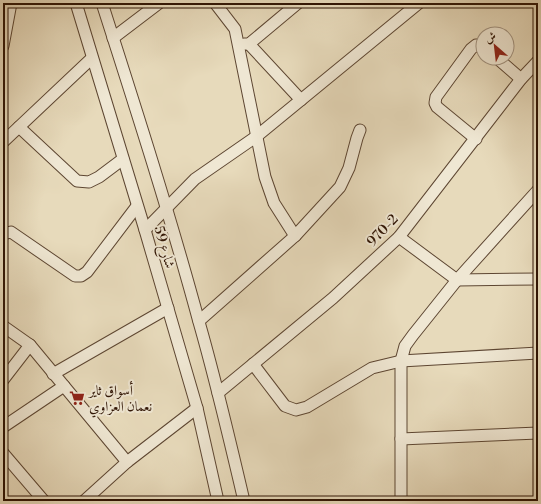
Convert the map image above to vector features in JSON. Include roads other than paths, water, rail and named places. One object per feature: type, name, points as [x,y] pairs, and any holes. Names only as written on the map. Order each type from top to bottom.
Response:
[{"type":"street","points":[[3,45],[11,3]]},
{"type":"street","name":"شارع 59","points":[[76,3],[197,408],[218,501]]},
{"type":"street","name":"شارع 59","points":[[102,3],[114,38],[199,321],[244,501]]},
{"type":"street","points":[[114,38],[159,3]]},
{"type":"street","points":[[215,3],[235,29],[244,44],[301,100]]},
{"type":"street","points":[[244,44],[298,3]]},
{"type":"street","points":[[145,230],[195,179],[257,136],[419,3]]},
{"type":"street","points":[[244,44],[257,136],[265,177],[274,203],[295,236]]},
{"type":"street","points":[[475,46],[471,49],[436,97],[435,103],[437,108],[476,139]]},
{"type":"street","points":[[3,142],[92,58]]},
{"type":"street","name":"970-2","points":[[218,393],[333,298],[399,237],[522,79],[538,61]]},
{"type":"street","points":[[507,66],[522,79]]},
{"type":"street","points":[[19,127],[77,182],[89,182],[94,180],[123,159]]},
{"type":"street","points":[[199,321],[295,236],[340,187],[349,168],[356,138],[360,130]]},
{"type":"street","points":[[401,501],[401,361],[405,346],[457,280],[538,190]]},
{"type":"street","points":[[3,234],[11,232],[75,276],[81,276],[88,272],[137,206]]},
{"type":"street","points":[[399,237],[457,280],[538,278]]},
{"type":"street","points":[[53,374],[168,308]]},
{"type":"street","points":[[3,326],[30,345],[127,462]]},
{"type":"street","points":[[3,380],[30,345]]},
{"type":"street","points":[[253,364],[285,406],[296,410],[307,407],[372,368],[401,361],[538,353]]},
{"type":"street","points":[[3,428],[64,386]]},
{"type":"street","points":[[84,501],[127,462],[197,408]]},
{"type":"street","points":[[401,439],[538,433]]},
{"type":"street","points":[[3,453],[44,501]]},
{"type":"place","name":"أسواق ثاير نعمان العزاوي","points":[[77,398]]}]
